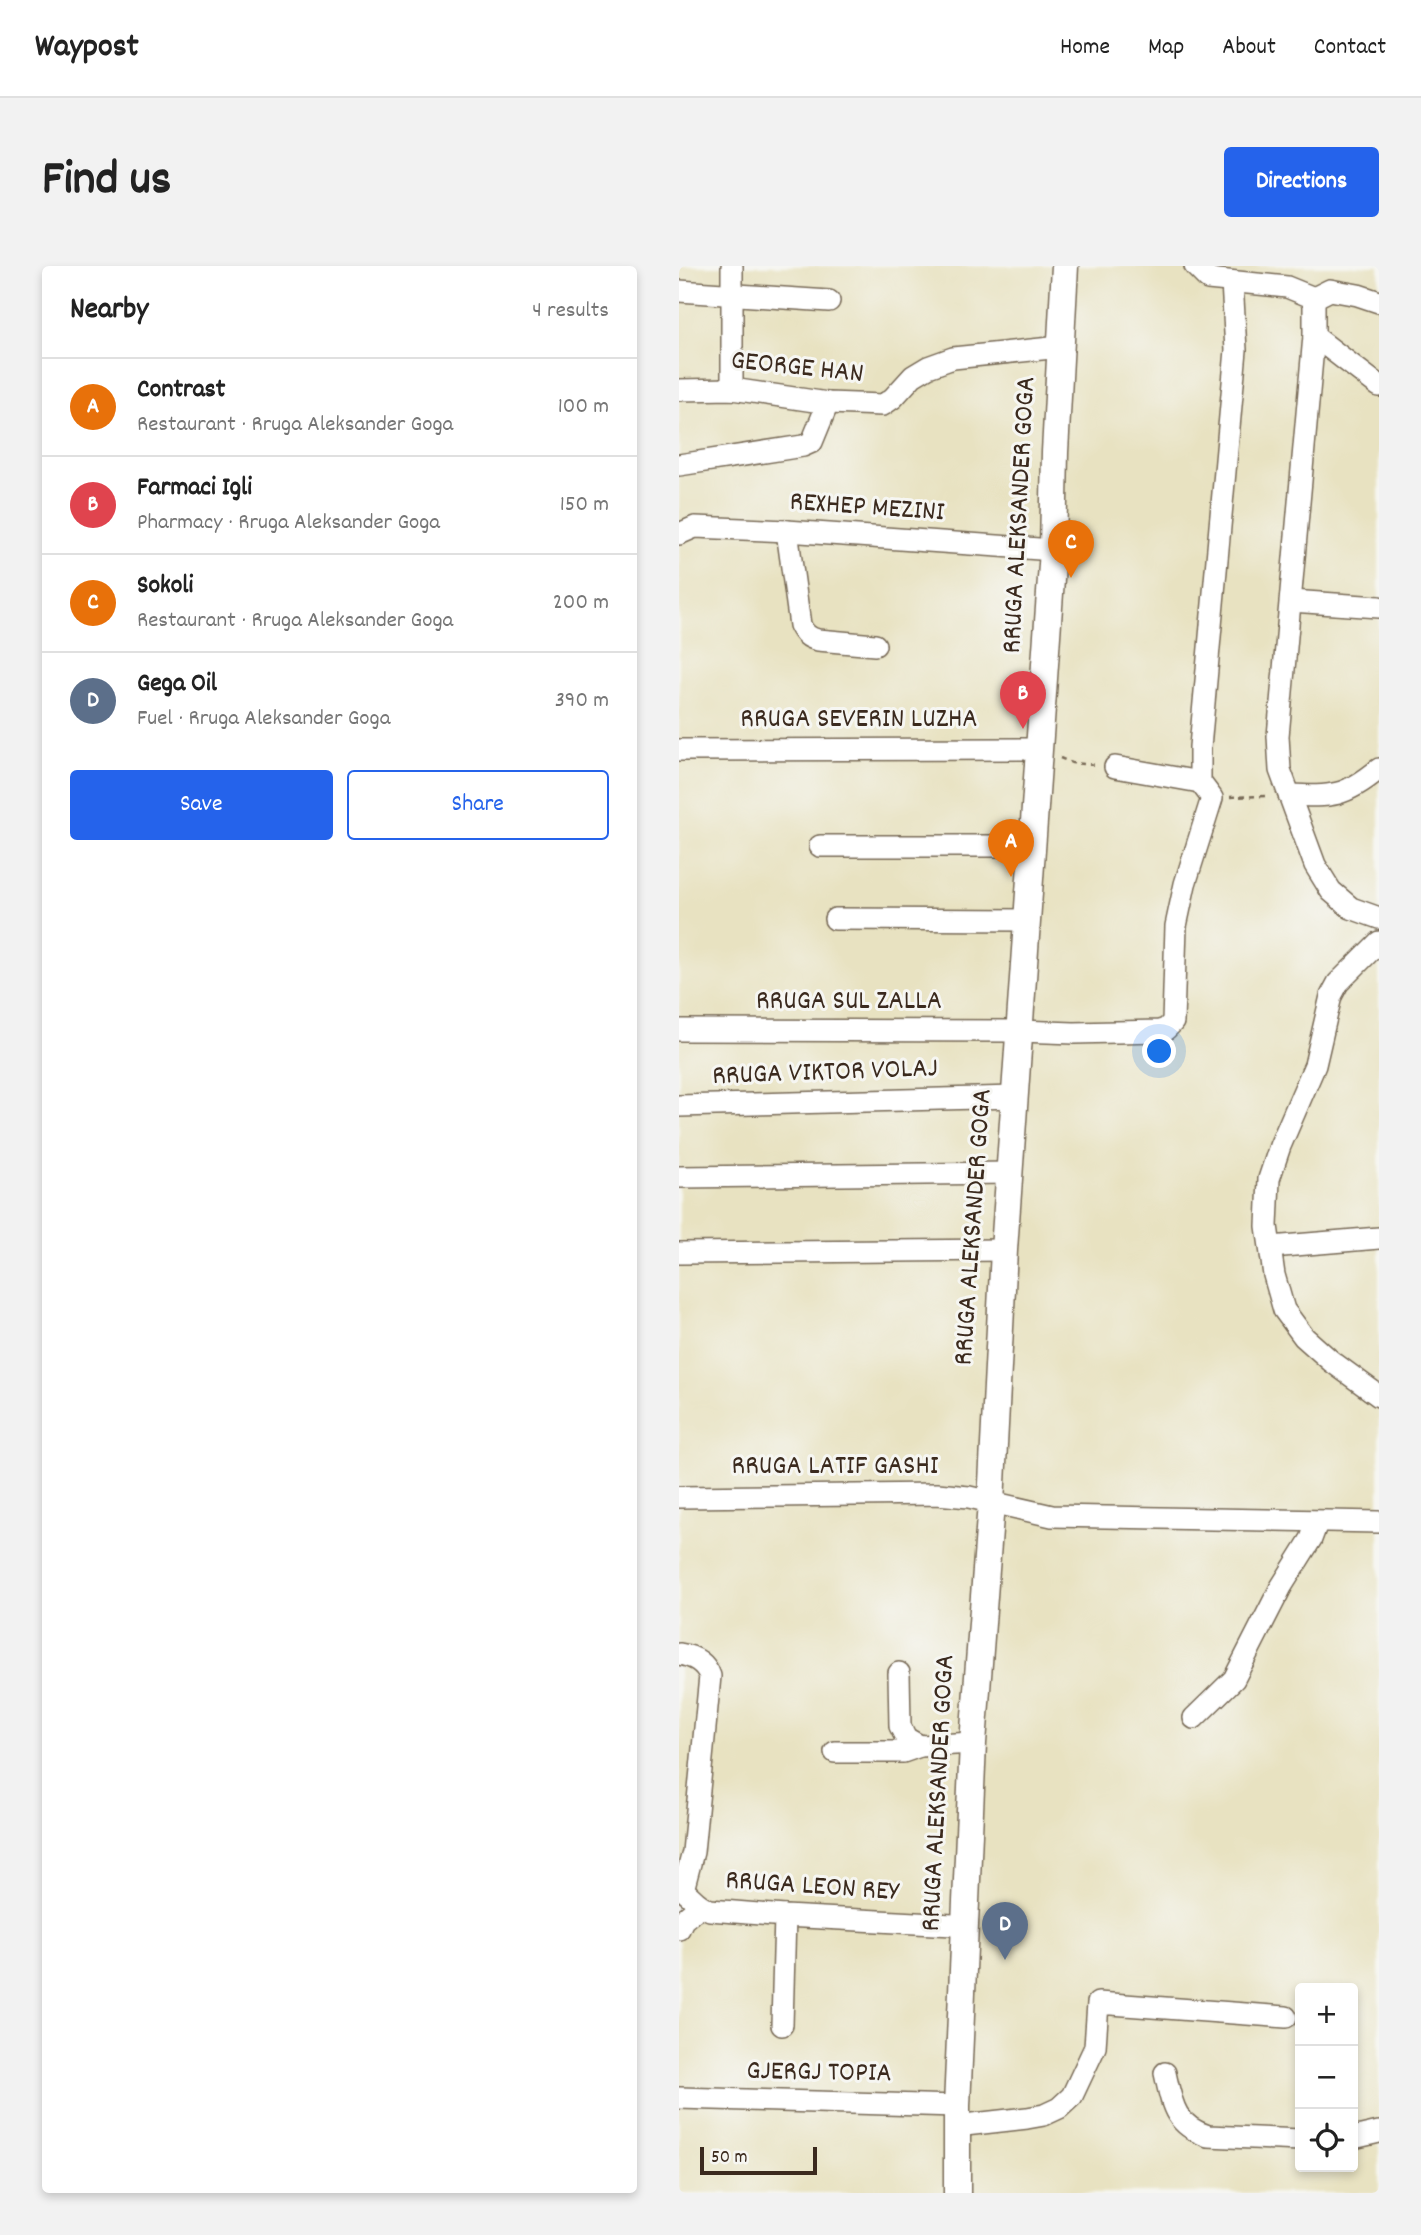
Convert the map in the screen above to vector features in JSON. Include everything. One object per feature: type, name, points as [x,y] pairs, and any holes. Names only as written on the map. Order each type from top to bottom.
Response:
[{"type":"main road","name":"RRUGA ALEKSANDER GOGA","points":[[957,2193],[956,2116],[973,1743],[1053,550],[1065,266]]},
{"type":"street","points":[[732,266],[732,389]]},
{"type":"street","points":[[1195,266],[1208,279],[1287,287],[1314,298],[1330,290],[1379,302]]},
{"type":"street","points":[[1115,766],[1206,790],[1200,747],[1236,350],[1232,282]]},
{"type":"street","points":[[679,291],[829,301]]},
{"type":"street","points":[[1314,298],[1314,336],[1277,736],[1280,769],[1315,865],[1331,891],[1352,908],[1379,918]]},
{"type":"street","points":[[1314,336],[1379,386]]},
{"type":"street","name":"GEORGE HAN","points":[[679,390],[732,389],[828,403],[883,405],[913,376],[953,358],[1061,347]]},
{"type":"street","points":[[679,465],[803,446],[812,442],[817,434],[828,403]]},
{"type":"street","name":"REXHEP MEZINI","points":[[679,534],[695,527],[1053,550]]},
{"type":"street","points":[[787,531],[800,625],[804,633],[812,639],[875,645]]},
{"type":"street","points":[[1291,601],[1379,607]]},
{"type":"street","name":"RRUGA SEVERIN LUZHA","points":[[679,750],[1039,749]]},
{"type":"street","points":[[1289,795],[1326,797],[1346,792],[1379,769]]},
{"type":"street","name":"RRUGA SUL ZALLA","points":[[679,1030],[1074,1033],[1159,1031],[1170,1026],[1173,1022],[1176,926],[1206,790]]},
{"type":"street","points":[[820,846],[1032,846]]},
{"type":"street","points":[[835,919],[1027,920]]},
{"type":"street","points":[[1379,942],[1338,983],[1331,996],[1315,1065],[1280,1146],[1269,1179],[1267,1226],[1274,1275],[1284,1310],[1304,1337],[1331,1361],[1379,1396]]},
{"type":"street","name":"RRUGA VIKTOR VOLAJ","points":[[679,1106],[1015,1097]]},
{"type":"street","points":[[679,1177],[1010,1172]]},
{"type":"street","points":[[1271,1247],[1379,1238]]},
{"type":"street","points":[[679,1253],[1004,1250]]},
{"type":"street","name":"RRUGA LATIF GASHI","points":[[679,1497],[937,1494],[969,1497],[1052,1516],[1379,1522]]},
{"type":"street","points":[[1194,1718],[1234,1679],[1281,1587],[1311,1539],[1317,1522]]},
{"type":"street","points":[[679,1654],[699,1661],[707,1668],[710,1676],[687,1817],[693,1852],[681,1889]]},
{"type":"street","points":[[899,1673],[899,1727],[906,1738],[920,1746]]},
{"type":"street","points":[[835,1752],[903,1752],[920,1746],[973,1743]]},
{"type":"street","name":"RRUGA LEON REY","points":[[681,1889],[699,1907],[710,1910],[953,1924],[964,1928]]},
{"type":"street","name":"RRUGA LEON REY","points":[[679,1929],[683,1920],[699,1907]]},
{"type":"street","points":[[782,2025],[785,1916]]},
{"type":"street","name":"GJERGJ TOPIA","points":[[679,2098],[1027,2118],[1044,2115],[1059,2108],[1072,2096],[1095,2047],[1098,2003],[1286,2017]]},
{"type":"street","points":[[1165,2073],[1171,2103],[1182,2122],[1193,2132],[1208,2136],[1295,2140]]},
{"type":"street","points":[[1358,2137],[1379,2132]]},
{"type":"path","points":[[1039,749],[1072,763],[1115,766]]},
{"type":"path","points":[[1206,790],[1289,795]]},
{"type":"place","name":"Sokoli","points":[[1071,578]]},
{"type":"place","name":"Farmaci Igli","points":[[1023,729]]},
{"type":"place","name":"Contrast","points":[[1011,877]]},
{"type":"place","name":"Gega Oil","points":[[1005,1960]]}]
